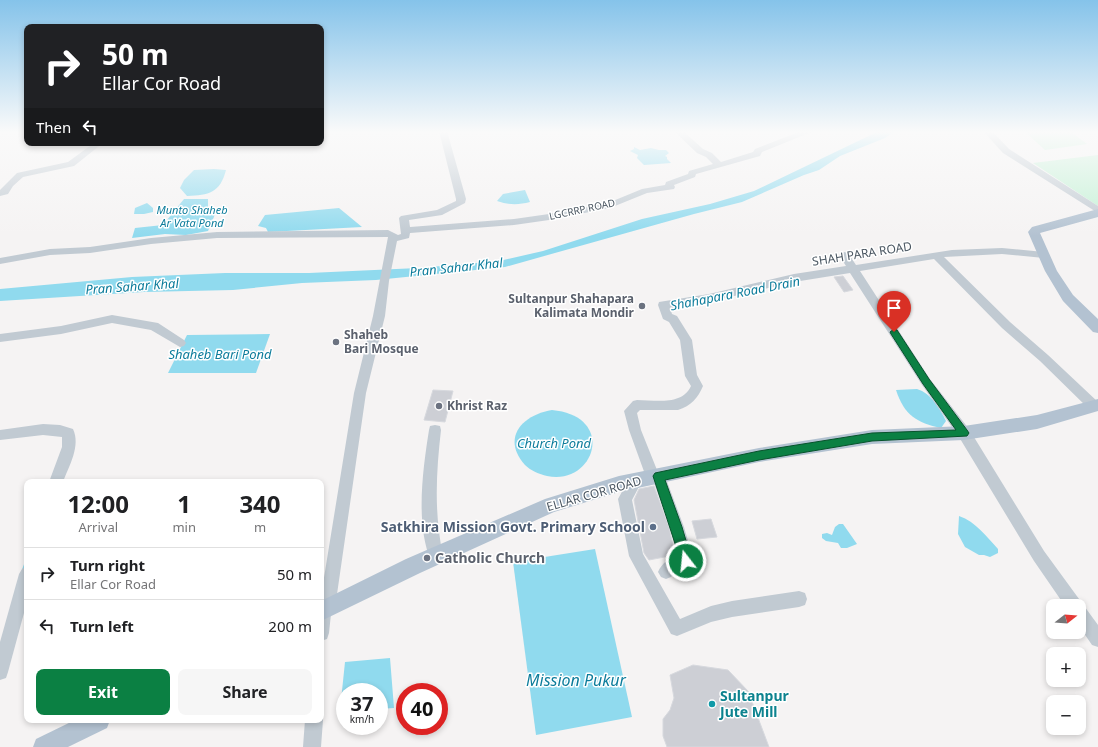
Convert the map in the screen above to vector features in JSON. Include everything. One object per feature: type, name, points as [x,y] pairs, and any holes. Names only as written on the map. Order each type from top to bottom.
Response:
[{"type":"main road","points":[[1098,211],[1036,230],[1034,232],[1051,271],[1068,298],[1098,328]]},
{"type":"main road","name":"ELLAR COR ROAD","points":[[324,609],[436,556],[551,505],[635,481],[759,455],[872,437],[964,433],[1037,422],[1096,405]]},
{"type":"main road","points":[[44,747],[93,723]]},
{"type":"street","points":[[0,193],[5,192],[10,184],[20,175],[61,166]]},
{"type":"street","points":[[393,239],[406,236],[404,218],[439,213],[460,203],[461,199],[452,166]]},
{"type":"street","name":"LGCRRP ROAD","points":[[405,230],[514,222],[610,206],[645,191],[671,187],[669,184],[674,181],[692,175],[692,173],[716,166]]},
{"type":"street","points":[[1028,166],[1098,211]]},
{"type":"street","points":[[0,260],[50,252],[90,250],[151,241],[217,235],[388,233],[393,235],[379,316],[360,393],[324,609]]},
{"type":"street","name":"SHAH PARA ROAD","points":[[656,477],[635,430],[630,411],[637,405],[678,405],[693,395],[697,386],[691,376],[686,340],[673,319],[667,316],[663,305],[708,298],[794,278],[854,270],[952,253],[1002,252],[1044,254]]},
{"type":"street","points":[[844,255],[926,382],[964,433],[1039,556],[1069,599]]},
{"type":"street","points":[[937,256],[1006,325],[1096,405]]},
{"type":"street","points":[[0,338],[61,330],[112,319],[154,326],[180,343]]},
{"type":"street","points":[[0,435],[43,430],[61,430],[68,433],[69,447],[57,479]]},
{"type":"street","points":[[435,430],[428,497],[430,530],[436,556]]},
{"type":"street","points":[[656,477],[677,527],[686,561],[672,565],[666,572]]},
{"type":"street","points":[[635,481],[625,499],[636,556],[676,628],[711,614],[732,609],[799,599]]},
{"type":"street","points":[[0,672],[24,585]]},
{"type":"street","points":[[1086,622],[1098,639]]},
{"type":"street","points":[[312,747],[314,723]]},
{"type":"green space","points":[[1037,166],[1098,166],[1098,206]]},
{"type":"water","name":"Pran Sahar Khal","points":[[806,166],[825,166],[819,170],[742,202],[505,267],[376,280],[302,283],[233,290],[144,292],[0,301],[0,289],[132,277],[225,273],[309,273],[418,268],[499,261],[543,251],[642,219],[710,204],[754,191]]},
{"type":"water","points":[[194,170],[226,170],[224,178],[220,184],[212,191],[202,195],[187,196],[180,188],[184,180]]},
{"type":"water","points":[[525,190],[530,202],[514,204],[497,201],[503,194]]},
{"type":"water","name":"Munto Shaheb Ar Vata Pond","points":[[184,199],[208,199],[208,207],[215,209],[216,212],[208,231],[186,235],[165,234],[132,238],[135,228],[163,225]]},
{"type":"water","points":[[147,203],[153,208],[153,212],[134,214],[135,208]]},
{"type":"water","points":[[339,208],[362,227],[268,232],[266,228],[258,226],[265,215]]},
{"type":"water","name":"Shaheb Bari Pond","points":[[270,334],[256,373],[168,373],[187,335]]},
{"type":"water","points":[[917,389],[927,394],[941,412],[946,421],[941,428],[918,420],[907,412],[899,399],[896,390]]},
{"type":"water","name":"Church Pond","points":[[552,410],[572,415],[585,424],[592,436],[592,449],[587,461],[577,471],[564,476],[547,476],[530,469],[518,455],[515,446],[515,437],[518,429],[524,422],[541,413]]},
{"type":"water","points":[[959,516],[971,522],[980,530],[998,549],[998,553],[990,557],[979,555],[965,547],[958,534]]},
{"type":"water","points":[[839,524],[843,524],[857,544],[847,548],[841,548],[838,543],[826,541],[822,538],[822,534],[827,533],[832,535],[835,527]]},
{"type":"water","name":"Mission Pukur","points":[[595,549],[632,717],[536,735],[513,562]]},
{"type":"water","points":[[390,658],[394,708],[388,708],[388,683],[343,683],[345,662]]},
{"type":"building","points":[[843,276],[853,290],[844,292],[834,277]]},
{"type":"building","name":"Khrist Raz","points":[[433,390],[453,391],[445,422],[424,420]]},
{"type":"building","name":"Satkhira Mission Govt. Primary School","points":[[654,486],[669,527],[675,555],[649,560],[644,553],[634,500],[639,489]]},
{"type":"building","points":[[711,519],[717,537],[697,539],[692,521]]},
{"type":"building","name":"Sultanpur Jute Mill","points":[[693,665],[728,670],[748,691],[769,747],[667,747],[663,736],[663,719],[670,710],[674,698],[670,675]]},
{"type":"place","name":"Sultanpur Shahapara Kalimata Mondir","points":[[642,306]]},
{"type":"place","name":"Shaheb Bari Mosque","points":[[336,342]]},
{"type":"place","name":"Khrist Raz","points":[[439,406]]},
{"type":"place","name":"Satkhira Mission Govt. Primary School","points":[[653,527]]},
{"type":"place","name":"Catholic Church","points":[[427,558]]},
{"type":"place","name":"Sultanpur Jute Mill","points":[[712,704]]},
{"type":"route","points":[[686,561],[677,527],[658,476],[759,455],[872,437],[964,433],[926,382],[894,332]]},
{"type":"water label","name":"Shahapara Road Drain","points":[[735,293]]}]
